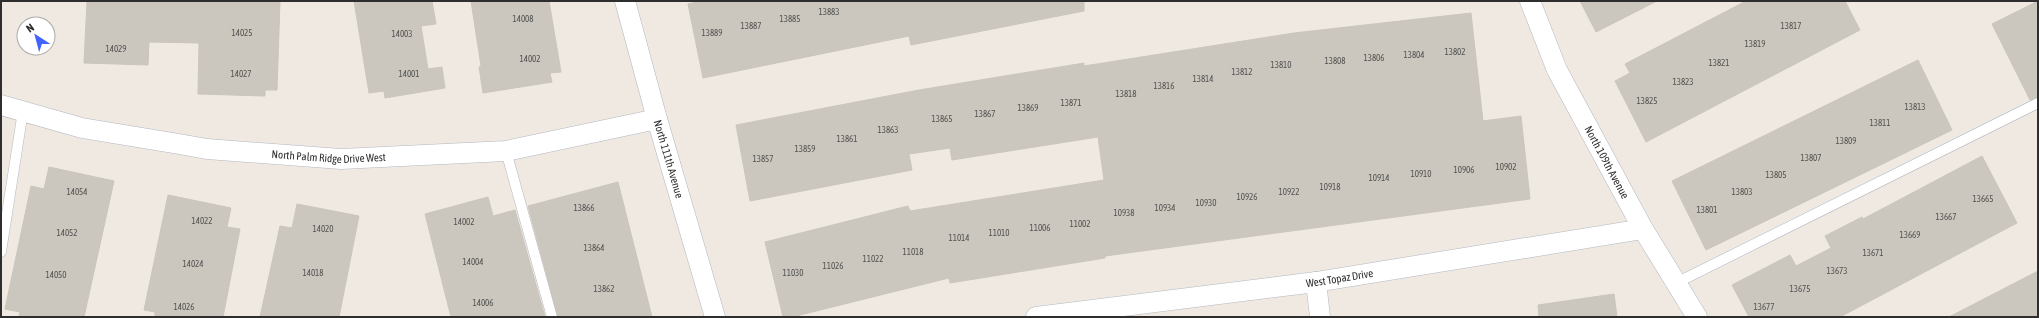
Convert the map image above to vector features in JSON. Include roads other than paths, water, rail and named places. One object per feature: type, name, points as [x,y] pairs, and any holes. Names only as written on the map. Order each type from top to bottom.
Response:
[{"type":"street","name":"North 111th Avenue","points":[[625,1],[657,119],[715,317]]},
{"type":"street","name":"North 109th Avenue","points":[[1530,1],[1557,70],[1643,229],[1697,317]]},
{"type":"street","name":"North Palm Ridge Drive West","points":[[1,104],[82,128],[206,149],[341,159],[506,151],[657,119]]},
{"type":"street","name":"West Topaz Drive","points":[[1036,317],[1316,282],[1643,229]]},
{"type":"street","points":[[1316,282],[1320,317]]},
{"type":"lane","points":[[1676,283],[2038,103]]},
{"type":"lane","points":[[1,252],[23,111]]},
{"type":"lane","points":[[506,151],[552,317]]}]
